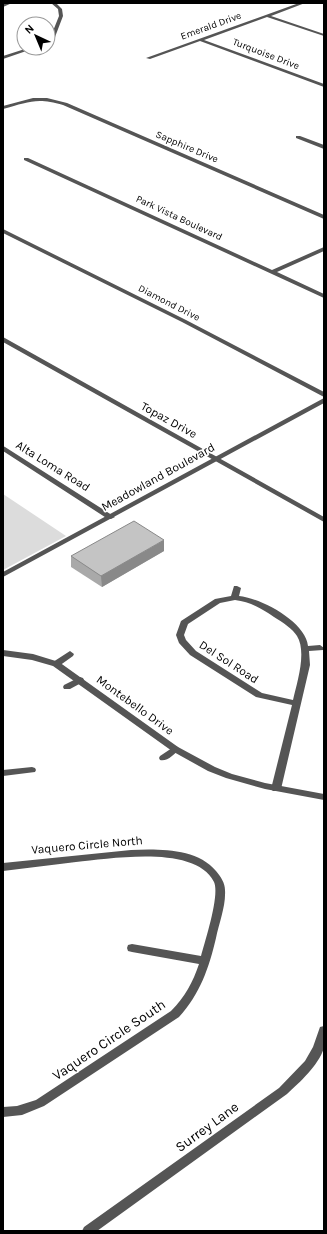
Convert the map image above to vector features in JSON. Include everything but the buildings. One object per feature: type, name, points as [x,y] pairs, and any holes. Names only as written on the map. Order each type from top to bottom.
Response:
[{"type":"street","points":[[3,6],[10,3]]},
{"type":"street","points":[[53,3],[62,12],[56,32]]},
{"type":"street","name":"Emerald Drive","points":[[148,58],[303,3]]},
{"type":"street","points":[[267,16],[324,35]]},
{"type":"street","name":"Turquoise Drive","points":[[201,40],[324,86]]},
{"type":"street","points":[[3,58],[16,54]]},
{"type":"street","name":"Sapphire Drive","points":[[3,108],[33,99],[42,98],[66,104],[324,217]]},
{"type":"street","points":[[298,137],[324,147]]},
{"type":"street","name":"Park Vista Boulevard","points":[[26,159],[324,296]]},
{"type":"street","name":"Diamond Drive","points":[[3,231],[188,324],[324,395]]},
{"type":"street","points":[[274,272],[324,249]]},
{"type":"street","name":"Topaz Drive","points":[[3,339],[324,520]]},
{"type":"street","name":"Meadowland Boulevard","points":[[3,575],[324,400]]},
{"type":"street","name":"Alta Loma Road","points":[[3,448],[111,516]]},
{"type":"street","points":[[235,598],[237,588]]},
{"type":"street","name":"Del Sol Road","points":[[276,789],[306,665],[305,649],[301,636],[285,620],[260,604],[244,599],[235,598],[218,601],[184,622],[180,635],[182,641],[193,653],[250,691],[267,698],[296,703]]},
{"type":"street","points":[[305,649],[320,648]]},
{"type":"street","name":"Montebello Drive","points":[[3,653],[33,657],[56,664],[190,759],[222,774],[247,783],[324,797]]},
{"type":"street","points":[[56,664],[70,654]]},
{"type":"street","name":"Montebello Drive","points":[[67,687],[80,680]]},
{"type":"street","name":"Montebello Drive","points":[[163,758],[175,749]]},
{"type":"street","points":[[3,773],[32,770]]},
{"type":"street","name":"Vaquero Circle North","points":[[3,867],[138,852],[169,854],[195,860],[212,872],[218,880],[220,888],[220,903],[209,945]]},
{"type":"street","name":"Vaquero Circle South","points":[[3,1112],[15,1112],[28,1109],[40,1103],[175,1014],[184,1006],[196,987],[209,945]]},
{"type":"street","points":[[132,948],[205,961]]},
{"type":"street","name":"Surrey Lane","points":[[88,1231],[283,1091],[303,1072],[311,1061],[324,1033]]},
{"type":"shaded area","points":[[3,494],[66,536],[3,570]]}]
